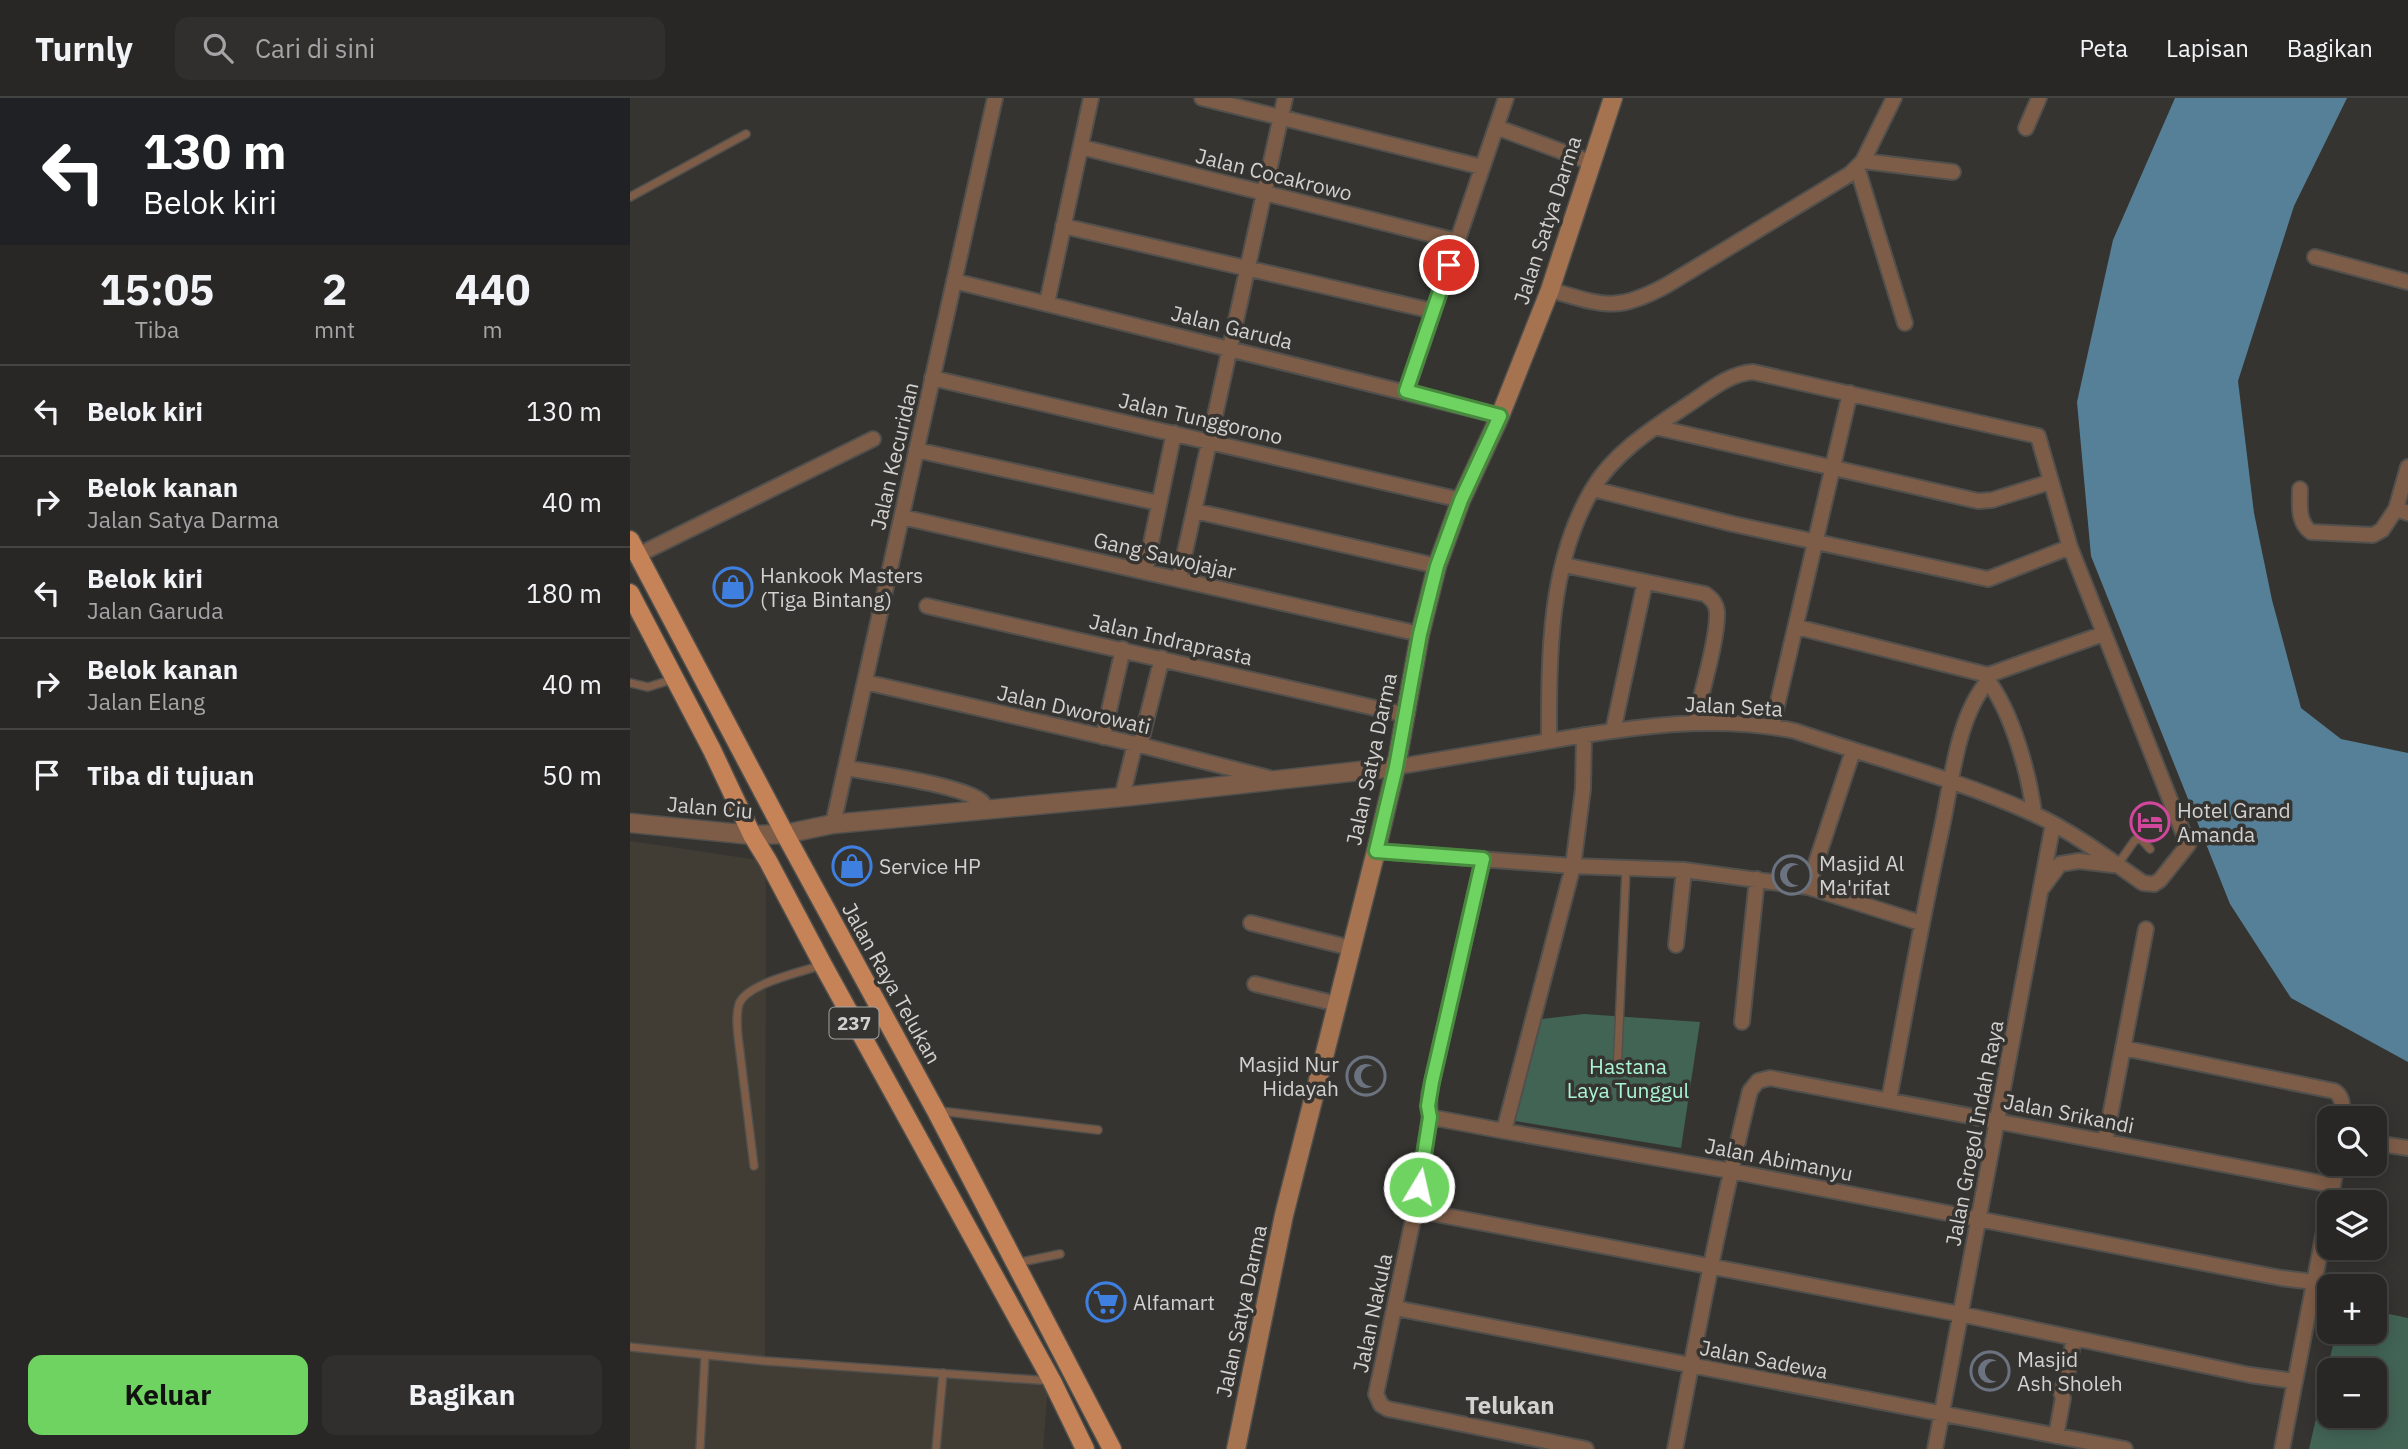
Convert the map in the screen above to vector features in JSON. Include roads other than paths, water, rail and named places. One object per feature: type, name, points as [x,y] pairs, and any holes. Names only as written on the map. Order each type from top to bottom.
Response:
[{"type":"main road","name":"Jalan Satya Darma","points":[[1236,1449],[1284,1215],[1396,767],[1420,634],[1437,566],[1461,500],[1500,416],[1550,290],[1613,98]]},
{"type":"main road","name":"Jalan Raya Telukan","points":[[634,548],[785,834],[936,1111],[1112,1449]]},
{"type":"main road","name":"237","points":[[630,593],[712,750],[752,835],[1052,1381],[1085,1449]]},
{"type":"street","name":"Jalan Kecuridan","points":[[833,824],[995,98]]},
{"type":"street","points":[[1046,303],[1091,98]]},
{"type":"street","points":[[1202,98],[1482,167]]},
{"type":"street","points":[[1179,579],[1285,98]]},
{"type":"street","points":[[1406,391],[1506,98]]},
{"type":"street","points":[[1550,290],[1592,302],[1615,305],[1640,300],[1696,269],[1829,188],[1860,164],[1894,98]]},
{"type":"street","points":[[2026,128],[2039,98]]},
{"type":"street","points":[[1496,127],[1590,162]]},
{"type":"street","name":"Jalan Cocakrowo","points":[[1081,147],[1457,241]]},
{"type":"street","points":[[1860,164],[1954,172]]},
{"type":"street","points":[[1860,164],[1905,323]]},
{"type":"street","points":[[1063,226],[1433,311]]},
{"type":"street","points":[[2315,257],[2408,282]]},
{"type":"street","name":"Jalan Garuda","points":[[954,281],[1500,416]]},
{"type":"street","points":[[1549,741],[1552,617],[1564,565],[1581,512],[1593,489],[1612,465],[1655,427],[1742,372],[1753,372],[2035,434],[2040,440],[2070,547],[2103,634],[1988,678],[1797,627]]},
{"type":"street","name":"Jalan Tunggorono","points":[[932,378],[1461,500]]},
{"type":"street","points":[[1772,727],[1850,393]]},
{"type":"street","points":[[1655,427],[1985,502],[2050,481]]},
{"type":"street","points":[[1145,572],[1174,433]]},
{"type":"street","points":[[634,548],[873,439]]},
{"type":"street","points":[[916,450],[1159,503]]},
{"type":"street","points":[[2300,489],[2301,519],[2304,527],[2311,532],[2373,535],[2402,511],[2408,467]]},
{"type":"street","points":[[1593,489],[1733,524],[1988,579],[2070,547]]},
{"type":"street","points":[[1195,511],[1437,566]]},
{"type":"street","name":"Gang Sawojajar","points":[[902,517],[1420,634]]},
{"type":"street","points":[[1564,565],[1705,594],[1714,601],[1717,611],[1713,639],[1695,722]]},
{"type":"street","points":[[1613,732],[1645,582]]},
{"type":"street","name":"Jalan Indraprasta","points":[[927,606],[1406,715]]},
{"type":"street","name":"Jalan Seta","points":[[1396,767],[1584,735],[1695,722],[1772,727],[1795,731],[1951,782],[2034,813],[2143,883],[2154,884],[2188,845],[2103,634]]},
{"type":"street","points":[[1103,737],[1123,649]]},
{"type":"street","points":[[1122,797],[1162,658]]},
{"type":"street","points":[[1889,1100],[1921,923],[1951,782],[1971,706],[1988,678]]},
{"type":"street","points":[[1988,678],[1998,693],[2030,784],[2034,813]]},
{"type":"street","name":"Jalan Dworowati","points":[[865,682],[1274,779]]},
{"type":"street","points":[[1504,1130],[1573,866],[1583,789],[1584,735]]},
{"type":"street","points":[[1808,887],[1853,751]]},
{"type":"street","name":"Jalan Ciu","points":[[630,823],[752,835],[785,834],[833,824],[1122,797],[1396,767]]},
{"type":"street","points":[[846,768],[953,790],[981,800],[987,810]]},
{"type":"street","name":"Jalan Grogol Indah Raya","points":[[1935,1449],[2053,824]]},
{"type":"street","points":[[1376,851],[1573,866],[1684,870],[1756,879],[1808,887],[1921,923]]},
{"type":"street","name":"Jalan Nakula","points":[[1483,859],[1432,1082],[1428,1106],[1430,1117],[1415,1210],[1376,1394],[1381,1405],[1388,1409],[1586,1449]]},
{"type":"street","points":[[2040,893],[2060,864],[2079,861],[2118,865]]},
{"type":"street","points":[[1676,945],[1684,870]]},
{"type":"street","points":[[1742,1022],[1756,879]]},
{"type":"street","points":[[1251,923],[1351,948]]},
{"type":"street","points":[[2105,1142],[2146,929]]},
{"type":"street","points":[[1255,984],[1337,1004]]},
{"type":"street","points":[[2123,1048],[2334,1091],[2340,1094],[2342,1106]]},
{"type":"street","name":"Jalan Srikandi","points":[[1731,1171],[1750,1091],[1758,1081],[1770,1078],[2332,1185]]},
{"type":"street","name":"Jalan Abimanyu","points":[[1430,1117],[1731,1171],[2281,1278],[2315,1282]]},
{"type":"street","points":[[2387,1145],[2408,1148]]},
{"type":"street","points":[[1675,1449],[1731,1171]]},
{"type":"street","points":[[2282,1449],[2334,1176]]},
{"type":"street","points":[[1415,1210],[1960,1314],[2250,1375],[2294,1381]]},
{"type":"street","name":"Jalan Sadewa","points":[[1395,1308],[2125,1449]]},
{"type":"street","points":[[2056,1436],[2063,1398],[2061,1392],[2074,1338]]},
{"type":"lane","points":[[630,197],[746,134]]},
{"type":"lane","points":[[630,683],[648,687],[674,679]]},
{"type":"lane","points":[[2118,865],[2135,840],[2141,839],[2150,849]]},
{"type":"lane","points":[[1617,1073],[1626,869]]},
{"type":"lane","points":[[754,1166],[738,1036],[737,1016],[740,1001],[752,988],[823,965]]},
{"type":"lane","points":[[936,1111],[1098,1130]]},
{"type":"lane","points":[[1014,1263],[1060,1254]]},
{"type":"lane","points":[[630,1348],[1052,1381]]},
{"type":"lane","points":[[700,1449],[705,1355]]},
{"type":"lane","points":[[936,1449],[943,1373]]},
{"type":"water","points":[[2175,98],[2347,98],[2294,206],[2238,381],[2254,513],[2272,600],[2301,708],[2341,739],[2408,753],[2408,1062],[2291,998],[2230,904],[2091,556],[2077,402],[2113,240]]},
{"type":"place","name":"Hankook Masters (Tiga Bintang)","points":[[733,587]]},
{"type":"place","name":"Hotel Grand Amanda","points":[[2150,822]]},
{"type":"place","name":"Service HP","points":[[852,866]]},
{"type":"place","name":"Masjid Al Ma'rifat","points":[[1792,875]]},
{"type":"place","name":"Masjid Nur Hidayah","points":[[1366,1076]]},
{"type":"place","name":"Alfamart","points":[[1106,1302]]},
{"type":"place","name":"Masjid Ash Sholeh","points":[[1990,1371]]},
{"type":"district","name":"Telukan","points":[[1510,1405]]},
{"type":"park label","name":"Hastana Laya Tunggul","points":[[1628,1078]]}]
